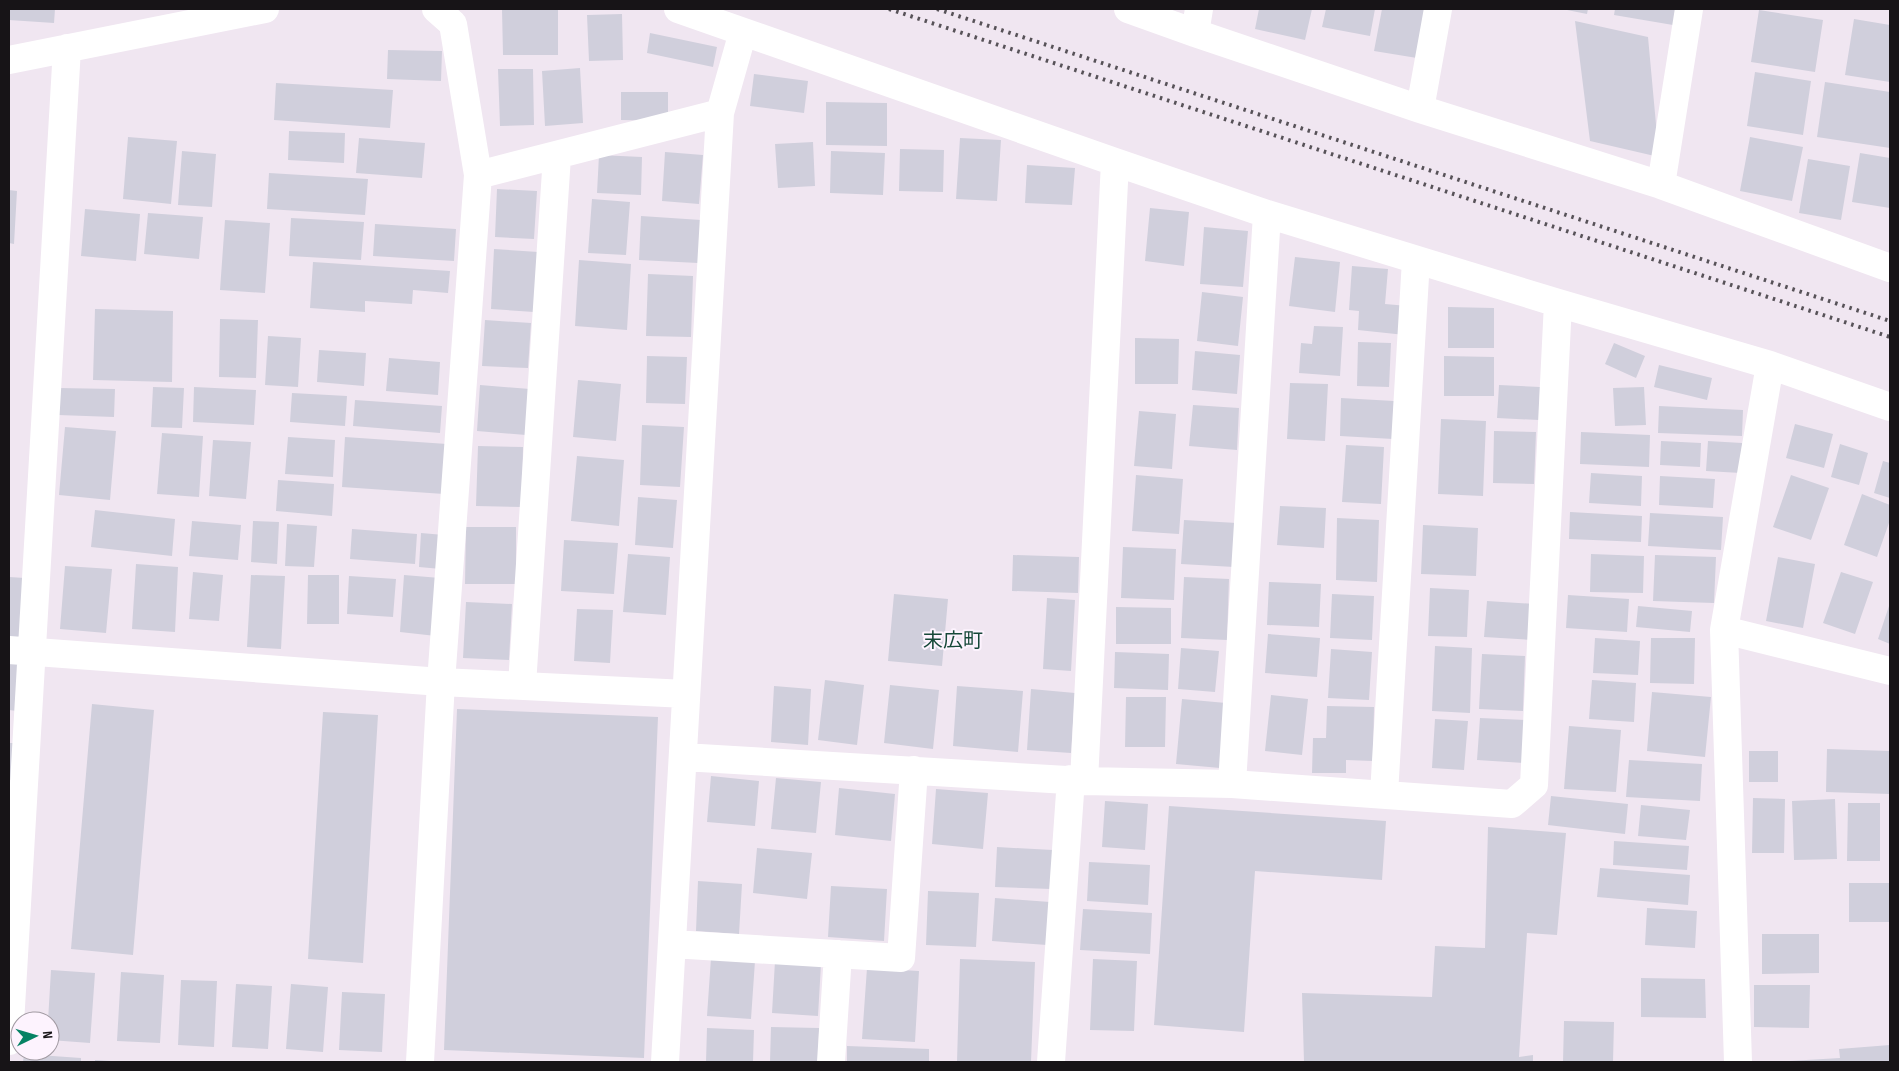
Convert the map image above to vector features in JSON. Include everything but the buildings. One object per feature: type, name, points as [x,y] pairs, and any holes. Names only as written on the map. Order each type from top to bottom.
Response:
[{"type":"street","points":[[9,60],[265,9]]},
{"type":"street","points":[[420,1062],[441,682],[478,175],[453,24],[436,9]]},
{"type":"street","points":[[678,9],[1267,214],[1558,303],[1770,365],[1890,407]]},
{"type":"street","points":[[1128,9],[1197,21],[1420,109],[1661,184],[1890,268]]},
{"type":"street","points":[[1420,109],[1438,9]]},
{"type":"street","points":[[1661,184],[1689,9]]},
{"type":"street","points":[[666,1062],[720,114],[743,32]]},
{"type":"street","points":[[9,1041],[20,651],[67,48]]},
{"type":"street","points":[[478,175],[720,114]]},
{"type":"street","points":[[522,685],[557,156]]},
{"type":"street","points":[[1051,1062],[1077,780],[1115,162]]},
{"type":"street","points":[[1232,784],[1267,214]]},
{"type":"street","points":[[1384,794],[1416,260]]},
{"type":"street","points":[[683,757],[1077,780],[1232,784],[1512,804],[1534,785],[1558,303]]},
{"type":"street","points":[[1738,1062],[1724,630],[1770,365]]},
{"type":"street","points":[[1724,630],[1890,671]]},
{"type":"street","points":[[20,651],[441,682],[686,694]]},
{"type":"street","points":[[672,944],[900,958],[914,770]]},
{"type":"street","points":[[831,1062],[838,954]]},
{"type":"railway","points":[[889,9],[1890,337]]},
{"type":"railway","points":[[937,9],[1890,321]]},
{"type":"district","name":"末広町","points":[[953,640]]}]
